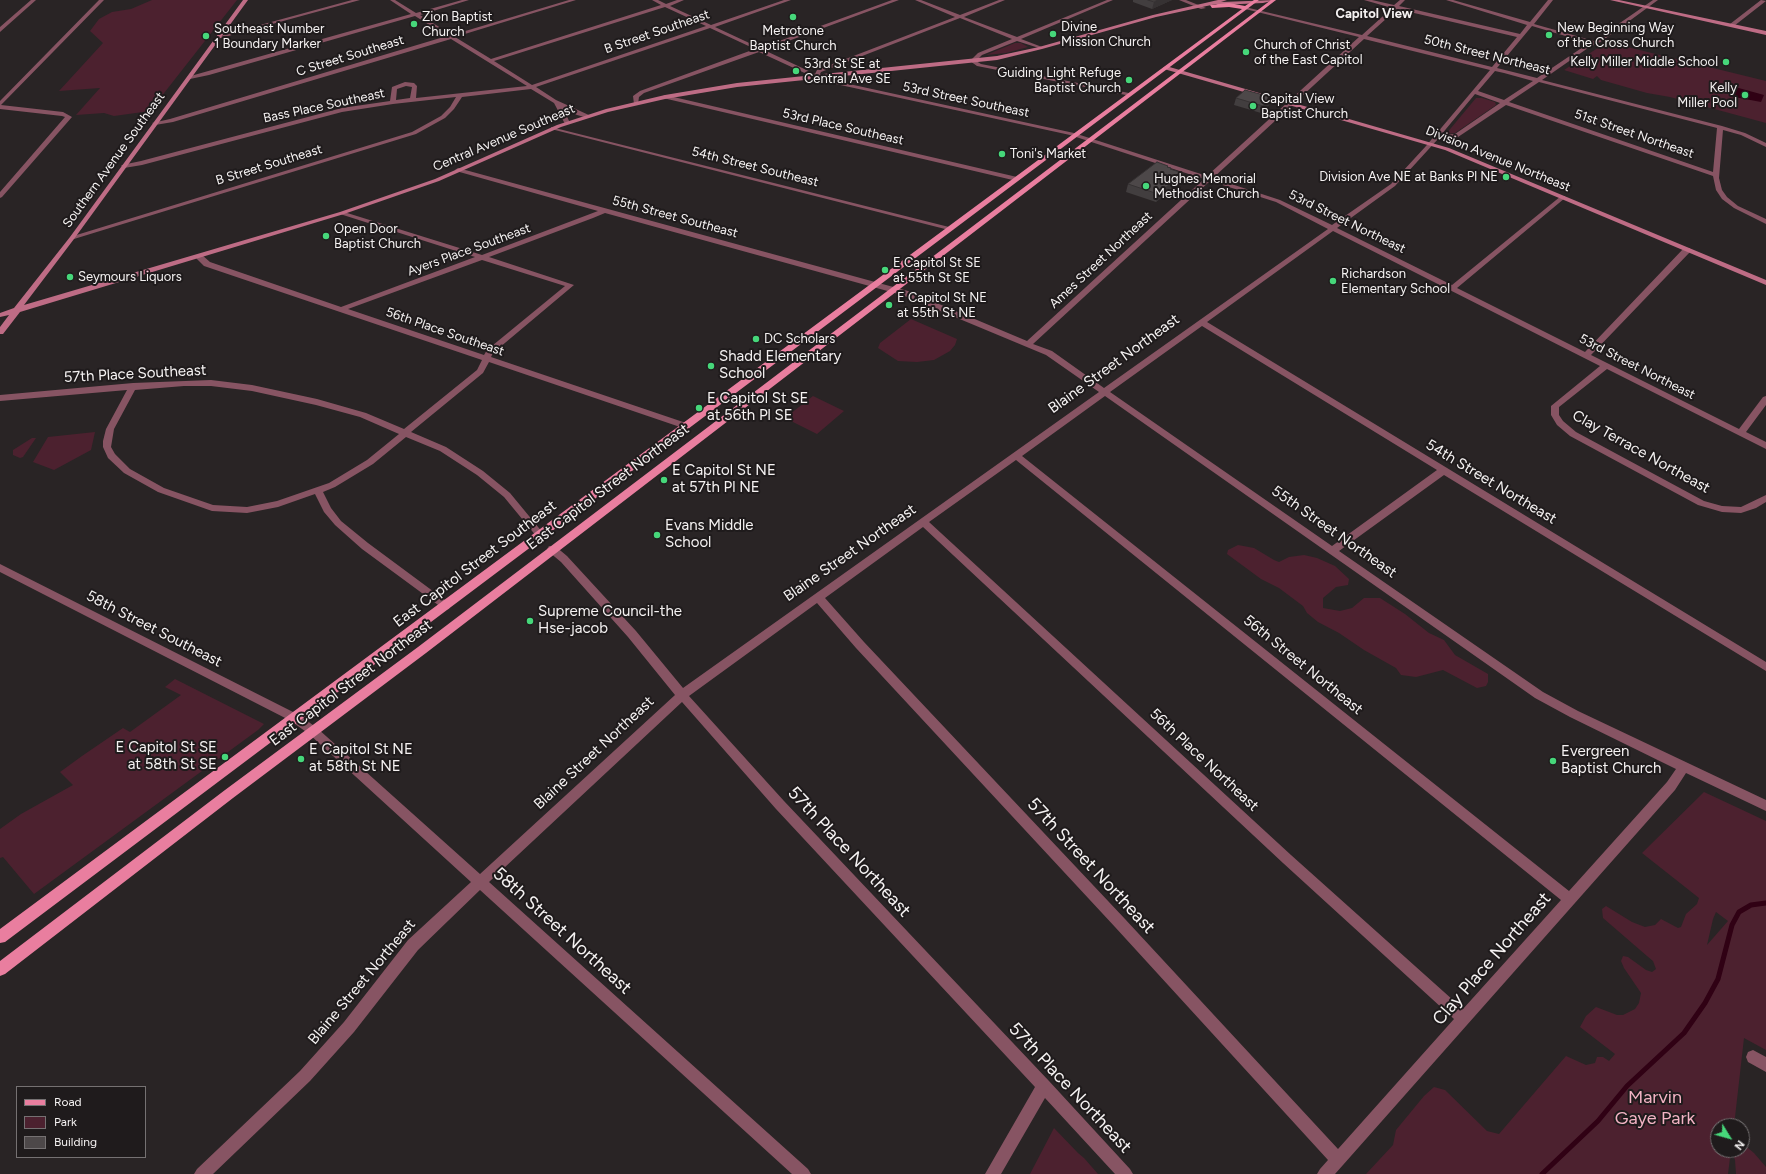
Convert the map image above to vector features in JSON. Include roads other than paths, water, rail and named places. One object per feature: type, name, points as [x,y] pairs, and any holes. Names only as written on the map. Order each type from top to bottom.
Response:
[{"type":"main road","name":"Southern Avenue Southeast","points":[[0,332],[72,238],[246,0]]},
{"type":"main road","points":[[1200,7],[1225,0]]},
{"type":"main road","points":[[1212,6],[1224,3],[1274,0]]},
{"type":"main road","name":"East Capitol Street Northeast","points":[[0,969],[422,650],[552,549],[1274,0]]},
{"type":"main road","points":[[1612,0],[1766,33]]},
{"type":"main road","name":"East Capitol Street Southeast","points":[[0,937],[1256,1]]},
{"type":"main road","points":[[1200,7],[1229,5],[1247,8]]},
{"type":"main road","name":"Central Avenue Southeast","points":[[0,316],[342,213],[408,190],[458,170],[553,128],[588,116],[664,97],[737,85],[973,61],[1040,48],[1121,25],[1200,7]]},
{"type":"main road","name":"Division Avenue Northeast","points":[[1166,68],[1432,143],[1766,283]]},
{"type":"street","points":[[0,30],[34,0]]},
{"type":"street","points":[[0,104],[102,0]]},
{"type":"street","points":[[219,37],[358,0]]},
{"type":"street","points":[[392,0],[554,101],[579,114],[588,116]]},
{"type":"street","points":[[190,77],[207,74],[467,0]]},
{"type":"street","name":"C Street Southeast","points":[[155,123],[171,121],[574,0]]},
{"type":"street","name":"53rd Street Southeast","points":[[654,0],[816,77],[845,86],[1076,136]]},
{"type":"street","points":[[490,61],[682,0]]},
{"type":"street","name":"B Street Southeast","points":[[532,87],[789,0]]},
{"type":"street","points":[[636,104],[636,96],[642,92],[896,0]]},
{"type":"street","points":[[917,0],[1040,48]]},
{"type":"street","points":[[816,77],[819,71],[1003,0]]},
{"type":"street","points":[[1111,0],[980,54],[973,61],[979,65],[1129,95]]},
{"type":"street","points":[[1181,0],[1200,7]]},
{"type":"street","points":[[1366,0],[1521,36]]},
{"type":"street","name":"Ames Street Northeast","points":[[1028,344],[1402,0]]},
{"type":"street","points":[[1448,0],[1594,43]]},
{"type":"street","name":"Blaine Street Northeast","points":[[202,1174],[305,1076],[348,1027],[413,945],[682,695],[1393,185],[1432,143],[1551,0]]},
{"type":"street","points":[[1437,137],[1456,136],[1656,0]]},
{"type":"street","points":[[1732,26],[1764,0]]},
{"type":"street","name":"50th Street Northeast","points":[[1247,8],[1720,127],[1743,134],[1766,144]]},
{"type":"street","points":[[393,102],[394,88],[405,84],[412,84],[415,87],[413,100]]},
{"type":"street","name":"Bass Place Southeast","points":[[124,166],[142,163],[309,118],[393,102],[519,90],[532,87]]},
{"type":"street","name":"51st Street Northeast","points":[[1474,92],[1716,175]]},
{"type":"street","name":"B Street Southeast","points":[[72,238],[414,133],[443,117],[452,108],[460,95]]},
{"type":"street","name":"53rd Place Southeast","points":[[664,97],[1017,179]]},
{"type":"street","points":[[554,101],[562,110],[566,123]]},
{"type":"street","points":[[0,107],[65,114],[69,117],[0,196]]},
{"type":"street","points":[[1720,127],[1716,175],[1718,187],[1727,200],[1743,212],[1766,222]]},
{"type":"street","name":"54th Street Southeast","points":[[553,128],[950,229]]},
{"type":"street","name":"53rd Street Northeast","points":[[1076,136],[1278,201],[1333,227],[1766,446]]},
{"type":"street","name":"55th Street Southeast","points":[[458,170],[884,287]]},
{"type":"street","points":[[1453,288],[1563,197]]},
{"type":"street","name":"Ayers Place Southeast","points":[[341,309],[482,258],[591,217],[605,210]]},
{"type":"street","points":[[133,386],[110,429],[107,441],[107,447],[111,456],[120,465],[135,476],[176,496],[201,505],[236,510],[259,508],[278,504],[318,491],[358,470],[407,433],[480,371],[490,352],[570,285],[342,213]]},
{"type":"street","points":[[1586,355],[1687,250]]},
{"type":"street","name":"56th Place Southeast","points":[[199,257],[207,264],[686,426]]},
{"type":"street","name":"55th Street Northeast","points":[[884,287],[963,316],[1028,344],[1064,362],[1104,392],[1333,550],[1539,695],[1574,714],[1684,768],[1766,806]]},
{"type":"street","name":"54th Street Northeast","points":[[1202,322],[1766,667]]},
{"type":"street","name":"Clay Terrace Northeast","points":[[1607,365],[1555,406],[1555,415],[1560,423],[1573,434],[1688,497],[1706,505],[1722,509],[1744,510],[1766,498]]},
{"type":"street","name":"57th Place Southeast","points":[[0,398],[133,386],[211,383],[252,388],[317,402],[363,416],[443,449],[480,473],[507,495],[540,535]]},
{"type":"street","points":[[1741,433],[1766,399]]},
{"type":"street","name":"56th Street Northeast","points":[[1016,456],[1570,899]]},
{"type":"street","points":[[1333,550],[1444,470]]},
{"type":"street","points":[[318,491],[327,510],[338,523],[364,546],[445,606]]},
{"type":"street","name":"56th Place Northeast","points":[[923,522],[1287,859],[1464,1019]]},
{"type":"street","name":"57th Place Northeast","points":[[552,549],[564,558],[632,634],[682,695],[780,805],[1125,1174]]},
{"type":"street","name":"58th Street Southeast","points":[[0,568],[295,718]]},
{"type":"street","name":"57th Street Northeast","points":[[818,597],[865,650],[1120,923],[1338,1160]]},
{"type":"street","name":"58th Street Northeast","points":[[295,718],[313,731],[803,1174]]},
{"type":"street","name":"Clay Place Northeast","points":[[1325,1174],[1671,786],[1684,768]]},
{"type":"street","points":[[1752,1057],[1766,1065]]},
{"type":"street","points":[[993,1174],[1044,1086]]},
{"type":"waterway","points":[[1542,1174],[1598,1121],[1627,1086],[1684,1033],[1705,1003],[1718,979],[1732,925],[1739,912],[1751,905],[1766,903]]},
{"type":"place","name":"Metrotone Baptist Church","points":[[793,17]]},
{"type":"place","name":"Zion Baptist Church","points":[[414,24]]},
{"type":"place","name":"Divine Mission Church","points":[[1053,34]]},
{"type":"place","name":"New Beginning Way of the Cross Church","points":[[1549,35]]},
{"type":"place","name":"Southeast Number 1 Boundary Marker","points":[[206,36]]},
{"type":"place","name":"Church of Christ of the East Capitol","points":[[1246,52]]},
{"type":"place","name":"Kelly Miller Middle School","points":[[1726,62]]},
{"type":"place","name":"53rd St SE at Central Ave SE","points":[[796,71]]},
{"type":"place","name":"Guiding Light Refuge Baptist Church","points":[[1129,80]]},
{"type":"place","name":"Kelly Miller Pool","points":[[1745,95]]},
{"type":"place","name":"Capital View Baptist Church","points":[[1253,106]]},
{"type":"place","name":"Toni's Market","points":[[1002,154]]},
{"type":"place","name":"Division Ave NE at Banks Pl NE","points":[[1506,177]]},
{"type":"place","name":"Hughes Memorial Methodist Church","points":[[1146,186]]},
{"type":"place","name":"Open Door Baptist Church","points":[[326,236]]},
{"type":"place","name":"E Capitol St SE at 55th St SE","points":[[885,270]]},
{"type":"place","name":"Seymours Liquors","points":[[70,277]]},
{"type":"place","name":"Richardson Elementary School","points":[[1333,281]]},
{"type":"place","name":"E Capitol St NE at 55th St NE","points":[[889,305]]},
{"type":"place","name":"DC Scholars","points":[[756,339]]},
{"type":"place","name":"Shadd Elementary School","points":[[711,366]]},
{"type":"place","name":"E Capitol St SE at 56th Pl SE","points":[[699,408]]},
{"type":"place","name":"E Capitol St NE at 57th Pl NE","points":[[664,480]]},
{"type":"place","name":"Evans Middle School","points":[[657,535]]},
{"type":"place","name":"Supreme Council-the Hse-jacob","points":[[530,621]]},
{"type":"place","name":"E Capitol St SE at 58th St SE","points":[[225,757]]},
{"type":"place","name":"E Capitol St NE at 58th St NE","points":[[301,759]]},
{"type":"place","name":"Evergreen Baptist Church","points":[[1553,761]]},
{"type":"district","name":"Capitol View","points":[[1374,14]]},
{"type":"park label","name":"Marvin Gaye Park","points":[[1655,1108]]}]
